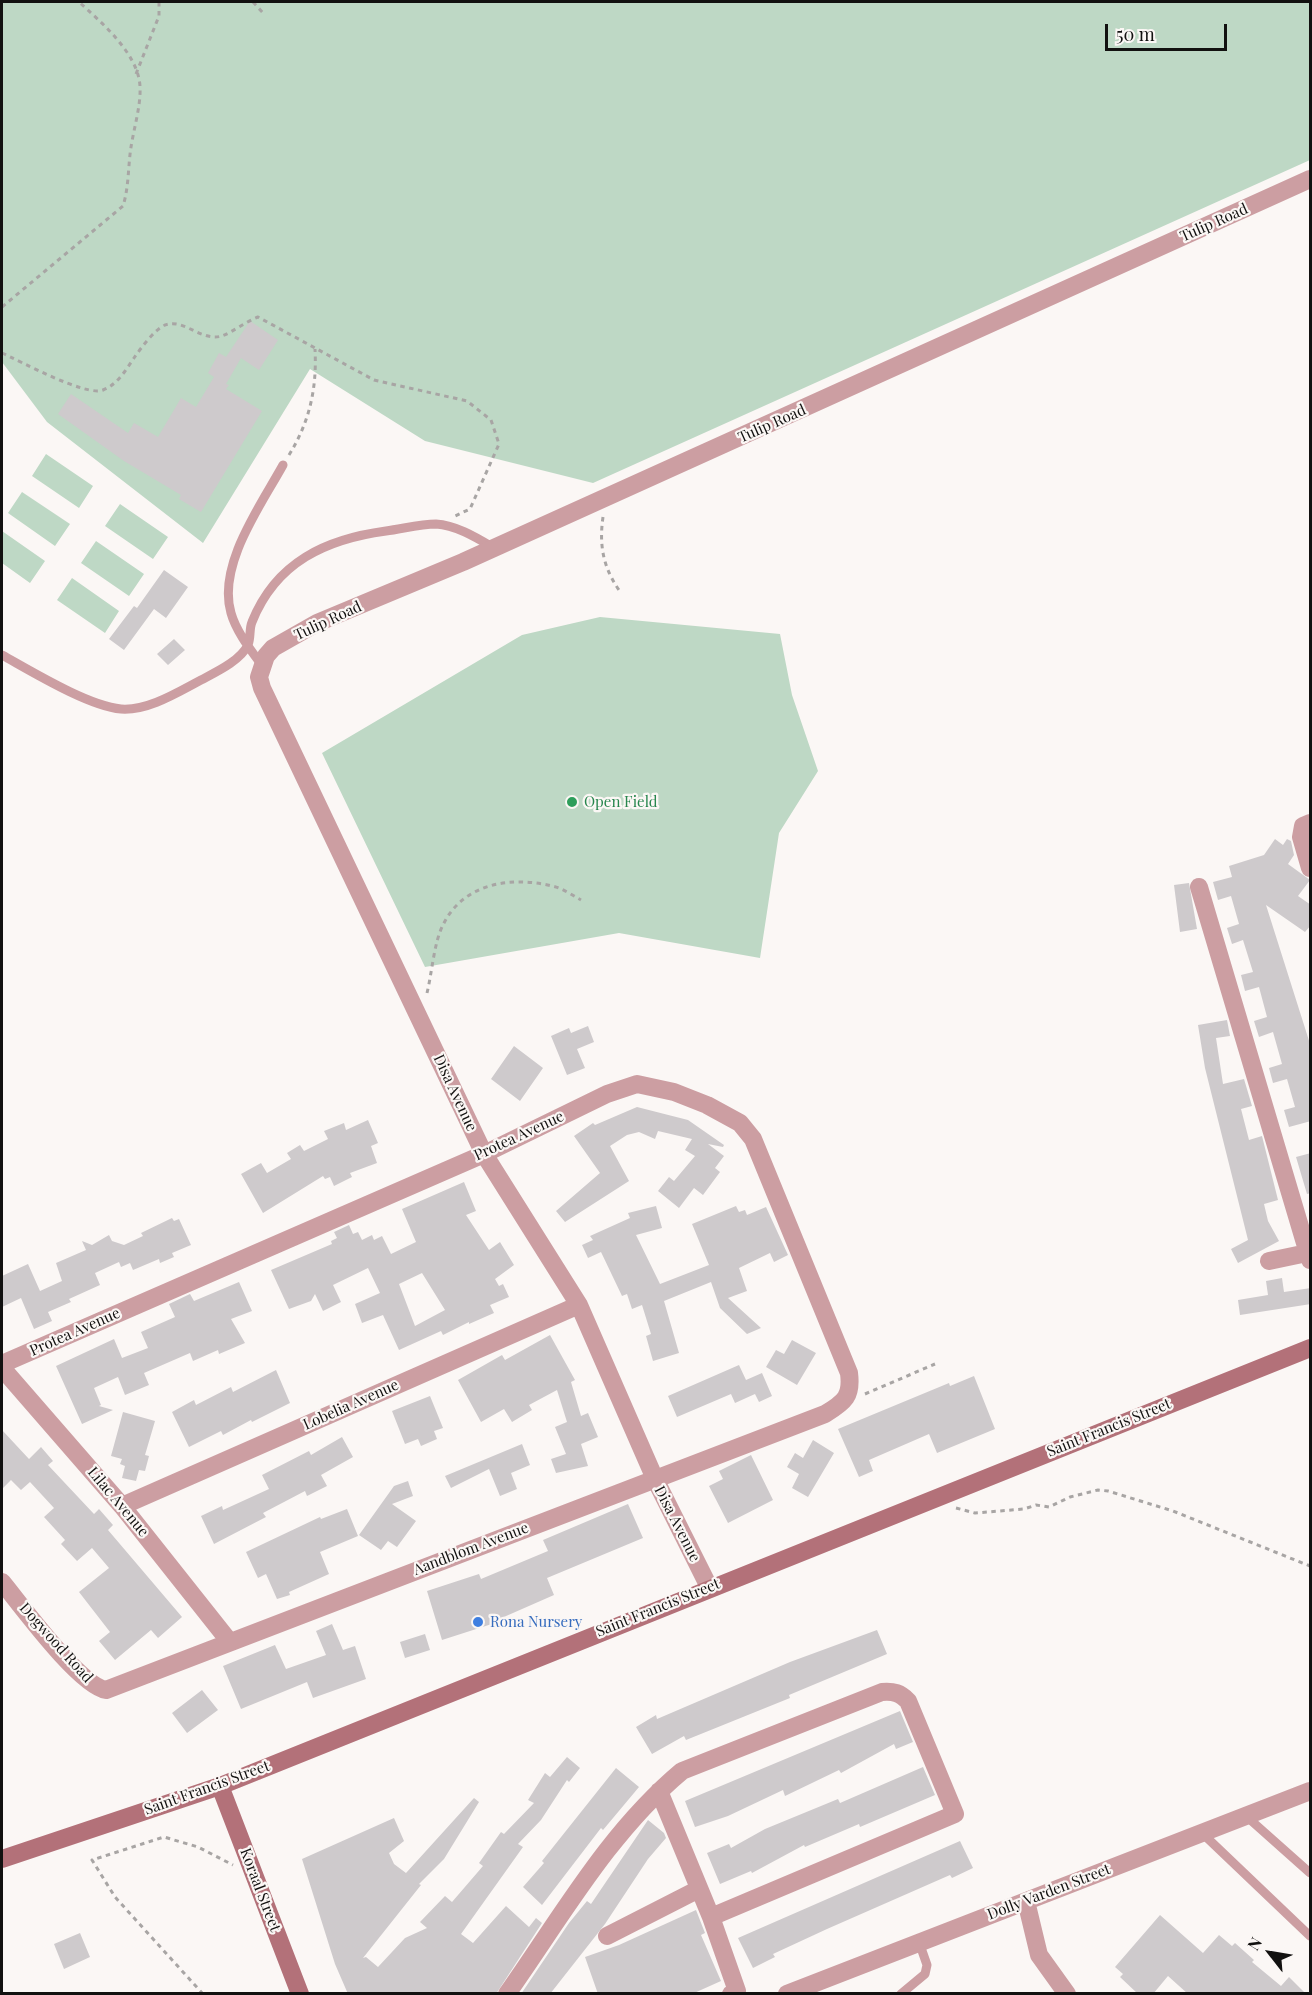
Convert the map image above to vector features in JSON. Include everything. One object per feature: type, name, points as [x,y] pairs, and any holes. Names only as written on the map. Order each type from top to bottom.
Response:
[{"type":"street","name":"Tulip Road","points":[[261,664],[273,648],[316,623],[494,548],[1311,179]]},
{"type":"street","name":"Disa Avenue","points":[[261,664],[259,677],[262,688],[484,1154],[579,1305],[655,1479],[709,1587]]},
{"type":"street","points":[[1311,823],[1303,826],[1300,833],[1311,868]]},
{"type":"street","points":[[1199,887],[1265,1101],[1309,1256],[1269,1261]]},
{"type":"street","name":"Protea Avenue","points":[[2,1366],[484,1154],[607,1094],[637,1084],[674,1092],[707,1105],[740,1124],[753,1139],[763,1158],[849,1373],[851,1388],[832,1410]]},
{"type":"street","name":"Lobelia Avenue","points":[[122,1506],[579,1305]]},
{"type":"street","name":"Saint Francis Street","points":[[2,1859],[220,1786],[709,1587],[1311,1348]]},
{"type":"street","name":"Lilac Avenue","points":[[2,1366],[122,1506],[230,1641]]},
{"type":"street","name":"Aandblom Avenue","points":[[117,1687],[230,1641],[832,1410]]},
{"type":"street","name":"Dogwood Road","points":[[2,1582],[74,1668],[99,1689],[117,1687]]},
{"type":"street","points":[[507,1994],[600,1858],[659,1791],[682,1771],[882,1692],[895,1692],[908,1701],[955,1814],[711,1917]]},
{"type":"street","name":"Koraal Street","points":[[220,1786],[300,1994]]},
{"type":"street","points":[[659,1791],[711,1917],[737,1991],[731,1994]]},
{"type":"street","name":"Dolly Varden Street","points":[[787,1994],[1311,1791]]},
{"type":"street","points":[[607,1936],[699,1889]]},
{"type":"street","points":[[1026,1901],[1039,1955],[1067,1994]]},
{"type":"lane","points":[[261,664],[230,612],[230,584],[235,554],[283,465]]},
{"type":"lane","points":[[2,655],[93,702],[121,709],[139,707],[165,698],[233,661],[248,645],[252,623],[271,588],[297,561],[326,544],[360,534],[437,524],[468,533],[494,548]]},
{"type":"lane","points":[[1246,1816],[1311,1873]]},
{"type":"lane","points":[[1203,1833],[1311,1936]]},
{"type":"lane","points":[[901,1994],[925,1974],[927,1965],[919,1942]]},
{"type":"path","points":[[2,307],[123,206],[141,86],[129,55],[110,31],[79,2]]},
{"type":"path","points":[[136,74],[159,16],[159,2]]},
{"type":"path","points":[[253,2],[264,14]]},
{"type":"path","points":[[2,353],[78,387],[100,391],[117,382],[141,348],[163,326],[176,323],[200,334],[221,336],[241,323],[258,317],[374,380],[468,401],[491,420],[499,444],[470,509],[437,524]]},
{"type":"path","points":[[283,465],[302,434],[313,402],[315,349]]},
{"type":"path","points":[[606,498],[600,538],[607,572],[619,590]]},
{"type":"path","points":[[421,1021],[442,925],[461,901],[484,885],[518,881],[554,886],[581,900]]},
{"type":"path","points":[[832,1410],[934,1364]]},
{"type":"path","points":[[953,1504],[960,1510],[975,1513],[1024,1509],[1036,1505],[1049,1507],[1070,1497],[1108,1491],[1173,1511],[1311,1566]]},
{"type":"path","points":[[203,1994],[115,1897],[92,1860],[164,1837],[198,1846],[255,1878]]},
{"type":"green space","points":[[2,2],[1310,2],[1310,160],[593,483],[425,441],[310,369],[203,543],[47,422],[2,362]]},
{"type":"green space","points":[[46,454],[93,486],[79,508],[32,476]]},
{"type":"green space","points":[[22,492],[70,524],[55,546],[8,513]]},
{"type":"green space","points":[[120,504],[168,537],[153,559],[105,526]]},
{"type":"green space","points":[[2,531],[45,561],[30,583],[2,563]]},
{"type":"green space","points":[[96,541],[144,574],[129,596],[81,563]]},
{"type":"green space","points":[[72,578],[119,611],[105,633],[57,600]]},
{"type":"green space","name":"Open Field","points":[[600,617],[780,634],[792,695],[818,771],[779,833],[760,958],[619,933],[425,967],[322,753],[522,635]]},
{"type":"building","points":[[250,321],[278,340],[259,370],[241,358],[226,384],[229,385],[226,389],[262,411],[201,512],[179,499],[181,495],[124,461],[58,414],[71,394],[128,433],[134,423],[158,437],[181,398],[196,407],[214,377],[208,373],[219,353],[226,357]]},
{"type":"building","points":[[164,570],[188,587],[166,618],[154,609],[124,650],[109,639],[134,606],[137,608]]},
{"type":"building","points":[[174,639],[185,650],[168,665],[157,654]]},
{"type":"building","points":[[1275,839],[1283,845],[1287,839],[1291,841],[1294,855],[1288,864],[1310,880],[1298,896],[1311,905],[1311,925],[1305,932],[1266,905],[1311,1047],[1311,1121],[1289,1127],[1284,1110],[1295,1107],[1287,1079],[1273,1083],[1269,1068],[1282,1064],[1273,1032],[1259,1037],[1254,1021],[1267,1017],[1259,987],[1245,991],[1241,975],[1253,972],[1243,940],[1232,944],[1227,928],[1239,924],[1231,896],[1218,900],[1213,882],[1232,877],[1229,866],[1264,855]]},
{"type":"building","points":[[1189,883],[1197,929],[1180,932],[1174,885]]},
{"type":"building","points":[[1227,1020],[1230,1036],[1216,1038],[1223,1084],[1244,1079],[1252,1106],[1241,1109],[1249,1140],[1262,1136],[1278,1200],[1264,1204],[1268,1221],[1279,1241],[1238,1263],[1231,1249],[1248,1240],[1205,1068],[1198,1025]]},
{"type":"building","points":[[588,1026],[594,1042],[577,1049],[585,1068],[567,1075],[551,1036],[569,1028],[571,1033]]},
{"type":"building","points":[[514,1046],[543,1068],[520,1101],[491,1079]]},
{"type":"building","points":[[637,1107],[688,1120],[724,1145],[723,1147],[708,1144],[724,1156],[715,1168],[720,1172],[703,1195],[694,1188],[679,1208],[658,1191],[669,1177],[674,1181],[695,1156],[685,1150],[692,1139],[658,1131],[655,1139],[639,1132],[627,1135],[610,1146],[629,1181],[565,1222],[556,1211],[600,1173],[574,1136],[593,1123],[595,1125]]},
{"type":"building","points":[[368,1120],[378,1143],[371,1146],[377,1163],[350,1173],[352,1177],[334,1186],[330,1177],[325,1179],[323,1176],[263,1213],[241,1174],[261,1163],[267,1173],[291,1159],[287,1153],[300,1145],[304,1151],[328,1139],[324,1131],[344,1123],[346,1130]]},
{"type":"building","points":[[1311,1153],[1311,1193],[1307,1194],[1296,1157]]},
{"type":"building","points":[[464,1182],[476,1211],[466,1215],[489,1250],[500,1242],[514,1265],[495,1279],[499,1286],[503,1284],[509,1297],[490,1305],[494,1313],[443,1335],[441,1331],[399,1350],[383,1315],[362,1323],[355,1304],[380,1293],[368,1268],[333,1285],[341,1302],[323,1311],[315,1294],[311,1301],[289,1309],[271,1270],[332,1244],[331,1241],[337,1238],[334,1232],[349,1225],[353,1234],[358,1232],[362,1240],[372,1235],[374,1240],[382,1236],[391,1254],[416,1242],[402,1209]],"holes":[[[422,1273],[445,1310],[415,1326],[399,1284]]]},
{"type":"building","points":[[656,1206],[662,1228],[636,1235],[660,1284],[709,1265],[692,1224],[736,1206],[739,1212],[745,1210],[747,1215],[766,1207],[788,1255],[774,1262],[770,1253],[739,1268],[747,1291],[728,1298],[761,1328],[747,1334],[720,1308],[711,1282],[664,1301],[679,1353],[653,1361],[646,1336],[651,1334],[642,1305],[632,1309],[627,1294],[622,1296],[601,1252],[588,1258],[582,1245],[593,1240],[590,1236],[630,1218],[628,1213]]},
{"type":"building","points":[[172,1218],[174,1221],[179,1219],[191,1245],[172,1253],[174,1257],[160,1263],[159,1259],[133,1270],[130,1263],[121,1267],[119,1262],[95,1273],[100,1285],[69,1299],[71,1302],[48,1312],[52,1321],[34,1329],[21,1298],[2,1307],[2,1276],[28,1264],[40,1291],[62,1281],[56,1263],[86,1250],[82,1241],[92,1245],[109,1235],[112,1241],[124,1245],[143,1236],[141,1233]]},
{"type":"building","points":[[1282,1278],[1284,1292],[1311,1288],[1311,1304],[1240,1315],[1238,1300],[1268,1295],[1266,1281]]},
{"type":"building","points":[[239,1282],[252,1311],[231,1319],[245,1343],[219,1354],[218,1350],[193,1361],[190,1353],[144,1373],[149,1385],[125,1395],[118,1377],[94,1388],[101,1405],[99,1406],[113,1410],[82,1424],[56,1366],[114,1339],[122,1358],[148,1348],[141,1332],[175,1317],[169,1304],[190,1294],[194,1301]]},
{"type":"building","points":[[550,1335],[575,1380],[571,1382],[581,1416],[588,1413],[598,1437],[581,1444],[588,1466],[556,1473],[551,1459],[566,1454],[555,1427],[567,1422],[557,1390],[529,1405],[532,1410],[512,1422],[504,1409],[481,1422],[458,1380],[502,1355],[505,1360]]},
{"type":"building","points":[[792,1340],[816,1353],[797,1385],[766,1367],[776,1350],[784,1354]]},
{"type":"building","points":[[739,1365],[746,1380],[762,1373],[772,1396],[759,1402],[755,1394],[735,1403],[731,1394],[677,1417],[668,1396]]},
{"type":"building","points":[[276,1370],[290,1403],[223,1435],[221,1431],[189,1447],[172,1412],[194,1400],[196,1405],[231,1387],[233,1392]]},
{"type":"building","points":[[974,1376],[995,1429],[937,1453],[929,1434],[869,1460],[873,1471],[859,1477],[838,1429],[949,1383],[950,1386]]},
{"type":"building","points":[[430,1396],[443,1428],[434,1431],[437,1439],[421,1446],[418,1439],[405,1444],[392,1411]]},
{"type":"building","points":[[123,1412],[155,1421],[145,1455],[149,1456],[145,1471],[139,1470],[136,1481],[122,1478],[125,1466],[120,1464],[122,1459],[111,1456]]},
{"type":"building","points":[[2,1430],[29,1459],[41,1447],[53,1461],[48,1465],[94,1514],[99,1509],[113,1525],[108,1530],[182,1617],[158,1638],[151,1630],[115,1660],[99,1641],[110,1632],[79,1592],[109,1568],[92,1548],[77,1561],[61,1544],[65,1540],[44,1517],[54,1508],[30,1482],[21,1490],[11,1480],[2,1489]]},
{"type":"building","points":[[342,1437],[353,1457],[321,1475],[327,1486],[307,1496],[305,1491],[263,1513],[266,1517],[214,1544],[201,1516],[222,1506],[223,1510],[269,1489],[262,1475],[309,1451],[311,1455]]},
{"type":"building","points":[[813,1440],[834,1453],[808,1497],[792,1488],[799,1474],[787,1467],[795,1453],[803,1458]]},
{"type":"building","points":[[522,1444],[530,1465],[511,1473],[517,1489],[500,1496],[489,1469],[451,1488],[445,1476]]},
{"type":"building","points":[[751,1455],[773,1500],[728,1523],[709,1486],[723,1479],[719,1471]]},
{"type":"building","points":[[408,1481],[413,1496],[392,1504],[416,1521],[397,1547],[388,1541],[381,1550],[359,1535],[394,1486]]},
{"type":"building","points":[[628,1504],[643,1538],[547,1578],[554,1595],[497,1620],[498,1622],[442,1640],[427,1591],[479,1574],[481,1579],[548,1551],[543,1540]]},
{"type":"building","points":[[347,1509],[358,1536],[320,1552],[329,1574],[289,1592],[290,1595],[277,1599],[266,1574],[258,1578],[246,1552],[320,1517],[321,1519]]},
{"type":"building","points":[[332,1624],[343,1650],[355,1646],[366,1679],[313,1698],[307,1682],[241,1709],[223,1666],[275,1645],[286,1669],[326,1655],[316,1631]]},
{"type":"building","points":[[877,1630],[887,1654],[789,1695],[790,1698],[686,1740],[684,1736],[652,1754],[636,1727],[656,1715],[657,1719],[790,1662]]},
{"type":"building","points":[[425,1634],[430,1650],[405,1658],[400,1642]]},
{"type":"building","points":[[202,1690],[218,1710],[187,1733],[172,1713]]},
{"type":"building","points":[[900,1711],[913,1742],[896,1749],[894,1744],[841,1773],[839,1770],[785,1796],[783,1790],[728,1816],[695,1827],[685,1801]]},
{"type":"building","points":[[567,1757],[580,1768],[569,1782],[567,1780],[541,1820],[518,1844],[523,1847],[461,1934],[473,1943],[506,1906],[529,1927],[536,1918],[542,1923],[496,1994],[348,1994],[335,1964],[302,1859],[394,1818],[404,1841],[389,1853],[394,1864],[406,1873],[474,1798],[479,1802],[444,1859],[419,1884],[421,1885],[363,1958],[366,1957],[378,1967],[405,1938],[427,1928],[420,1922],[445,1896],[452,1902],[483,1866],[479,1863],[501,1832],[504,1834],[534,1803],[528,1800],[545,1773],[550,1777]]},
{"type":"building","points":[[923,1767],[935,1795],[860,1827],[859,1824],[805,1847],[804,1845],[752,1873],[751,1871],[720,1884],[707,1853],[729,1844],[731,1848],[765,1829],[838,1799],[840,1803]]},
{"type":"building","points":[[616,1768],[639,1787],[603,1830],[601,1828],[542,1905],[523,1887]]},
{"type":"building","points":[[648,1820],[664,1833],[666,1838],[648,1859],[605,1924],[550,1994],[521,1994],[569,1923],[587,1901],[591,1904]]},
{"type":"building","points":[[960,1841],[973,1868],[952,1878],[950,1875],[827,1929],[773,1954],[775,1957],[753,1968],[738,1938]]},
{"type":"building","points":[[696,1910],[705,1933],[701,1935],[721,1981],[692,1994],[598,1994],[585,1957],[619,1945]]},
{"type":"building","points":[[1160,1915],[1203,1953],[1219,1935],[1232,1946],[1235,1943],[1254,1960],[1252,1962],[1281,1986],[1289,1977],[1306,1994],[1188,1994],[1168,1976],[1153,1994],[1138,1994],[1120,1977],[1123,1974],[1115,1967]]},
{"type":"building","points":[[80,1933],[90,1957],[64,1969],[54,1944]]},
{"type":"place","name":"Open Field","points":[[572,802]]},
{"type":"place","name":"Rona Nursery","points":[[478,1622]]}]
